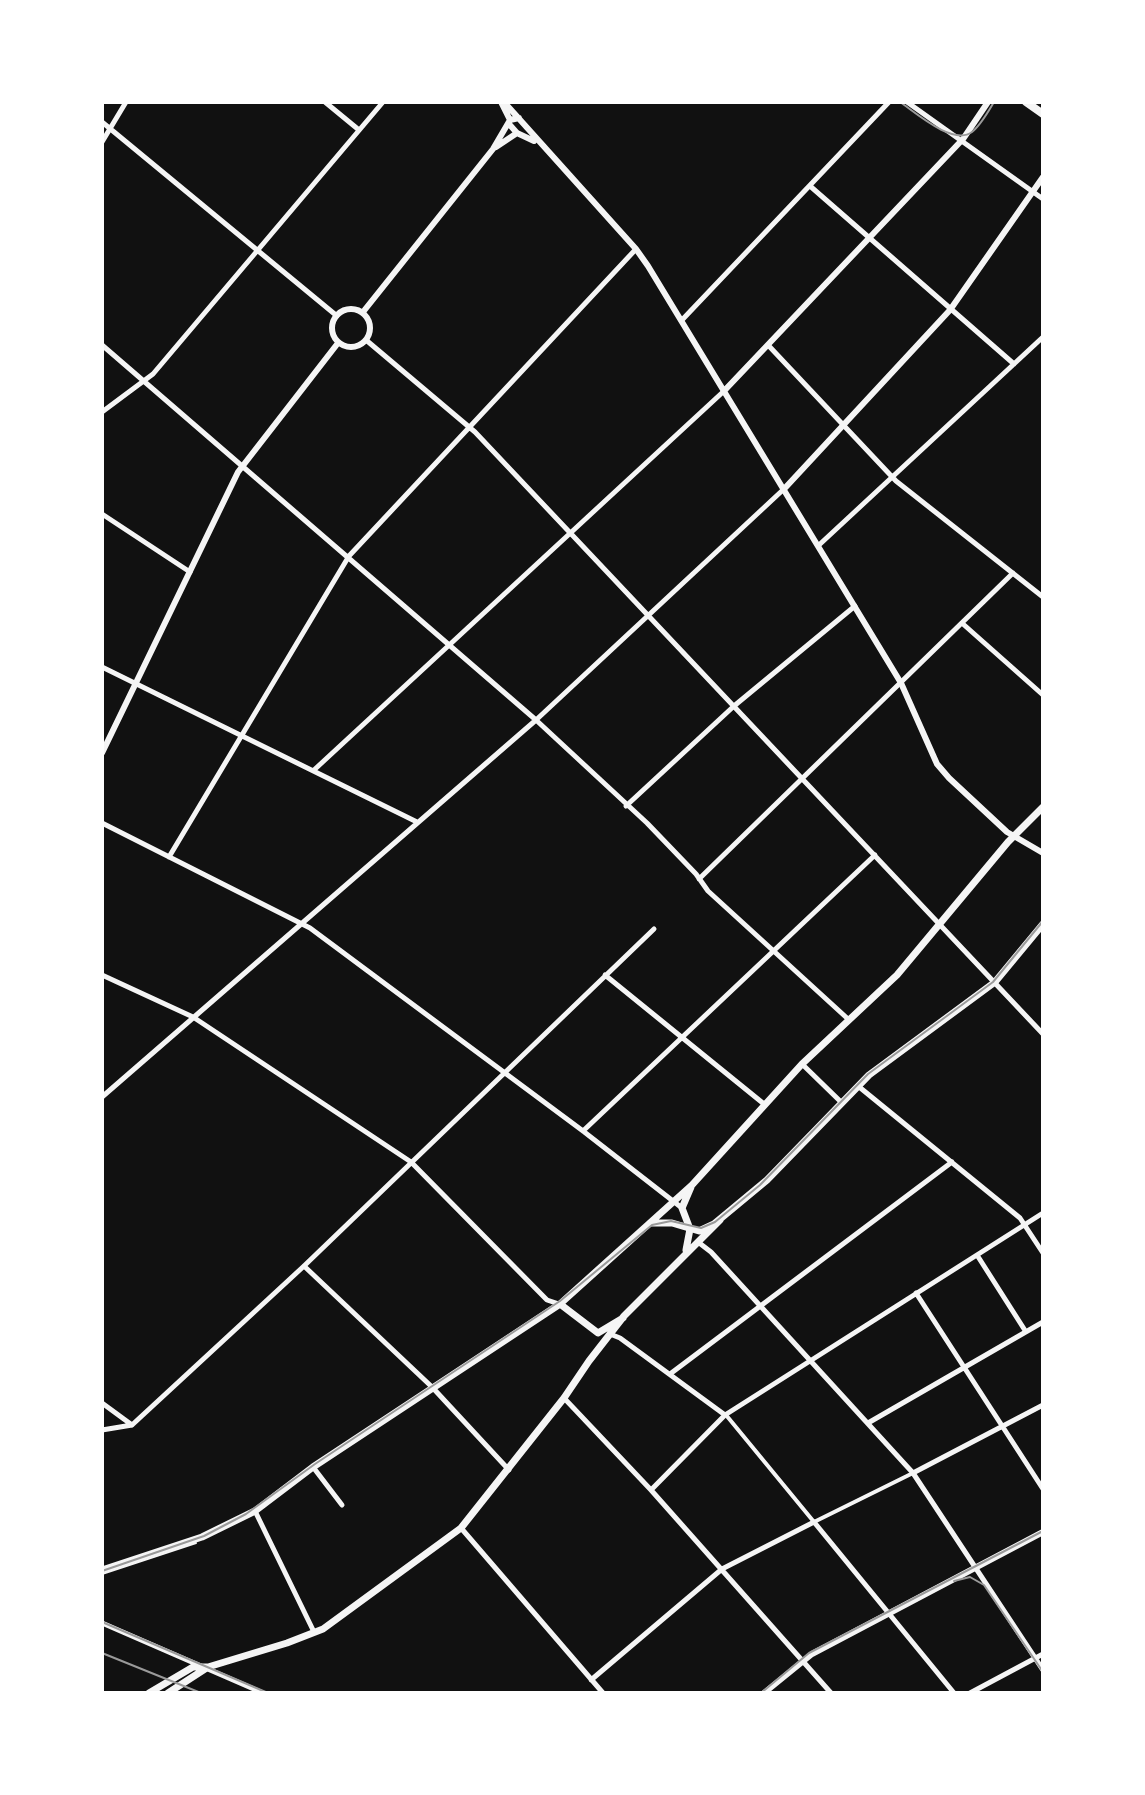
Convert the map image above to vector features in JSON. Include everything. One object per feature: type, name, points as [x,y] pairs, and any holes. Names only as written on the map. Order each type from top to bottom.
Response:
[{"type":"main road","points":[[1026,102],[1043,114]]},
{"type":"main road","points":[[102,1572],[202,1537],[255,1511],[313,1467],[560,1304],[692,1185],[802,1064],[897,975],[1013,837],[1043,807]]},
{"type":"main road","points":[[169,1692],[208,1667],[315,1633],[461,1528],[509,1470],[624,1316],[686,1251],[767,1180],[858,1085],[995,982],[1043,924]]},
{"type":"main road","points":[[686,1251],[690,1229],[682,1208],[692,1185]]},
{"type":"main road","points":[[650,1223],[705,1229],[720,1220]]},
{"type":"main road","points":[[560,1304],[598,1333],[624,1316]]},
{"type":"main road","points":[[149,1693],[193,1667],[208,1667]]},
{"type":"street","points":[[102,142],[126,102]]},
{"type":"street","points":[[325,102],[359,130]]},
{"type":"street","points":[[102,412],[153,374],[383,102]]},
{"type":"street","points":[[502,102],[636,249],[856,605],[901,683],[937,764],[1013,837],[1043,853]]},
{"type":"street","points":[[502,102],[519,134],[541,146]]},
{"type":"street","points":[[682,320],[889,102]]},
{"type":"street","points":[[907,102],[1043,199]]},
{"type":"street","points":[[314,770],[724,391],[963,139],[988,102]]},
{"type":"street","points":[[363,312],[493,149],[510,122],[519,118]]},
{"type":"street","points":[[102,122],[337,316]]},
{"type":"street","points":[[493,149],[519,134],[526,126]]},
{"type":"street","points":[[102,1097],[536,720],[785,488],[950,310],[1043,177]]},
{"type":"street","points":[[810,186],[1014,364]]},
{"type":"street","points":[[169,857],[349,556],[636,249]]},
{"type":"street","points":[[350,309],[363,312],[370,323],[366,340],[353,347],[338,343],[332,331],[337,316],[350,309]]},
{"type":"street","points":[[819,545],[1043,337]]},
{"type":"street","points":[[366,340],[469,427],[1043,1034]]},
{"type":"street","points":[[102,753],[242,465],[338,343]]},
{"type":"street","points":[[102,345],[536,720],[647,823],[708,891],[848,1019]]},
{"type":"street","points":[[768,345],[893,478],[1043,597]]},
{"type":"street","points":[[102,514],[190,572]]},
{"type":"street","points":[[699,879],[1013,573]]},
{"type":"street","points":[[626,806],[734,706],[856,605]]},
{"type":"street","points":[[963,624],[1043,695]]},
{"type":"street","points":[[102,667],[417,822]]},
{"type":"street","points":[[102,823],[310,928],[682,1208]]},
{"type":"street","points":[[583,1131],[875,855]]},
{"type":"street","points":[[102,1430],[132,1425],[304,1266],[503,1071],[654,929]]},
{"type":"street","points":[[102,975],[193,1017],[411,1162],[547,1300],[560,1304]]},
{"type":"street","points":[[605,975],[764,1104]]},
{"type":"street","points":[[802,1064],[841,1102]]},
{"type":"street","points":[[858,1085],[1025,1224],[1043,1253]]},
{"type":"street","points":[[670,1374],[952,1162]]},
{"type":"street","points":[[651,1490],[725,1415],[1043,1213]]},
{"type":"street","points":[[698,1242],[711,1252],[913,1473],[1043,1670]]},
{"type":"street","points":[[977,1255],[1026,1332]]},
{"type":"street","points":[[304,1266],[432,1387],[509,1470]]},
{"type":"street","points":[[916,1293],[1043,1489]]},
{"type":"street","points":[[868,1423],[1043,1322]]},
{"type":"street","points":[[610,1334],[620,1338],[725,1415],[954,1693]]},
{"type":"street","points":[[564,1398],[651,1490],[831,1693]]},
{"type":"street","points":[[102,1403],[132,1425]]},
{"type":"street","points":[[591,1680],[722,1569],[1043,1405]]},
{"type":"street","points":[[313,1467],[342,1505]]},
{"type":"street","points":[[255,1511],[315,1633]]},
{"type":"street","points":[[461,1528],[603,1693]]},
{"type":"street","points":[[764,1693],[802,1660],[1043,1532]]},
{"type":"street","points":[[102,1623],[263,1693]]},
{"type":"street","points":[[970,1693],[1043,1654]]},
{"type":"tram line","points":[[900,102],[935,126],[955,135],[972,132],[994,102]]},
{"type":"tram line","points":[[102,1571],[204,1536],[246,1514],[315,1464],[560,1301],[652,1225],[671,1221],[701,1228],[715,1222],[760,1185],[868,1074],[993,982],[1043,921]]},
{"type":"tram line","points":[[761,1693],[809,1653],[1043,1531]]},
{"type":"tram line","points":[[954,1581],[970,1577],[984,1585],[1043,1672]]},
{"type":"tram line","points":[[102,1622],[268,1693]]},
{"type":"railway","points":[[102,1653],[201,1693]]}]
